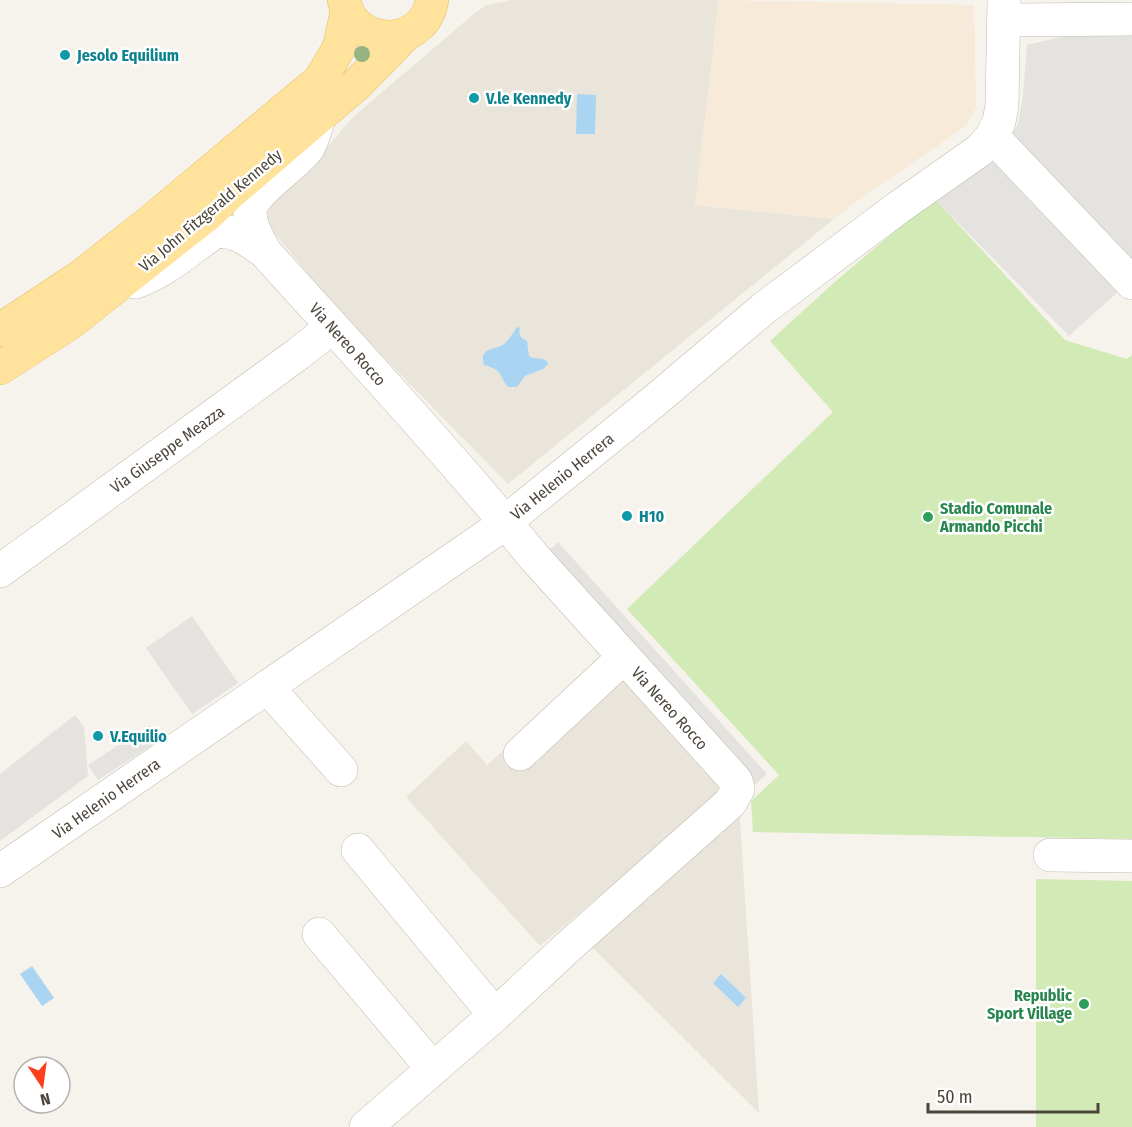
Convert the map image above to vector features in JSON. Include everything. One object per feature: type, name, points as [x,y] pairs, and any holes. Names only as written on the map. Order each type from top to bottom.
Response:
[{"type":"main road","points":[[345,3],[360,27],[370,34],[394,38],[422,17],[456,0]]},
{"type":"main road","name":"Via John Fitzgerald Kennedy","points":[[0,330],[80,277],[133,236],[320,80],[339,48],[345,3]]},
{"type":"main road","name":"Via John Fitzgerald Kennedy","points":[[0,368],[70,323],[208,214],[357,84],[422,17]]},
{"type":"street","points":[[1004,10],[1132,20]]},
{"type":"street","name":"Via Helenio Herrera","points":[[0,871],[494,531],[652,403],[763,309],[899,207],[980,150],[992,136],[999,122],[1002,105],[1004,10]]},
{"type":"street","name":"Via Nereo Rocco","points":[[265,252],[251,220],[252,203],[260,193],[300,158],[314,136],[319,117]]},
{"type":"street","points":[[992,136],[1132,284]]},
{"type":"street","name":"Via Nereo Rocco","points":[[103,297],[154,274],[214,232],[234,233],[265,252],[736,781],[738,789],[730,803],[495,1015],[366,1127]]},
{"type":"street","name":"Via Giuseppe Meazza","points":[[0,570],[332,327]]},
{"type":"street","points":[[520,754],[624,657]]},
{"type":"street","points":[[267,687],[341,770]]},
{"type":"street","points":[[358,850],[495,1015]]},
{"type":"street","points":[[1050,855],[1132,856]]},
{"type":"street","points":[[319,934],[433,1069]]},
{"type":"shaded area","points":[[512,0],[719,0],[695,205],[834,219],[508,484],[342,315],[270,228],[266,215],[272,204],[325,150],[353,117],[486,5]]},
{"type":"shaded area","points":[[719,0],[974,5],[976,108],[966,126],[834,219],[695,205]]},
{"type":"shaded area","points":[[1132,29],[1132,279],[1069,336],[934,198],[1004,146],[1018,124],[1027,45],[1089,30]]},
{"type":"shaded area","points":[[558,542],[767,774],[755,785],[546,553]]},
{"type":"shaded area","points":[[192,616],[238,683],[192,714],[146,648]]},
{"type":"shaded area","points":[[619,652],[738,789],[759,1113],[595,950],[577,939],[607,912],[604,892],[540,946],[406,797],[466,741],[487,765]]},
{"type":"shaded area","points":[[75,715],[84,727],[88,776],[0,841],[0,774]]},
{"type":"shaded area","points":[[150,725],[160,740],[98,780],[88,765]]},
{"type":"green space","name":"Stadio Comunale Armando Picchi","points":[[934,198],[1065,340],[1127,359],[1132,355],[1132,839],[753,832],[751,801],[779,775],[627,609],[833,412],[770,341],[837,280]]},
{"type":"green space","name":"Republic Sport Village","points":[[1036,879],[1132,881],[1132,1127],[1036,1127]]},
{"type":"water","points":[[577,94],[596,95],[595,134],[576,134]]},
{"type":"water","points":[[517,327],[520,328],[519,333],[523,339],[527,341],[529,356],[545,360],[548,364],[543,369],[525,376],[517,387],[508,387],[497,371],[484,365],[483,359],[486,352],[507,341]]},
{"type":"water","points":[[32,966],[54,998],[42,1006],[20,974]]},
{"type":"water","points":[[721,974],[746,998],[738,1007],[713,983]]},
{"type":"place","name":"Jesolo Equilium","points":[[65,55]]},
{"type":"place","name":"V.le Kennedy","points":[[474,98]]},
{"type":"place","name":"H10","points":[[627,516]]},
{"type":"place","name":"Stadio Comunale Armando Picchi","points":[[928,517]]},
{"type":"place","name":"V.Equilio","points":[[98,736]]},
{"type":"place","name":"Republic Sport Village","points":[[1084,1004]]}]
